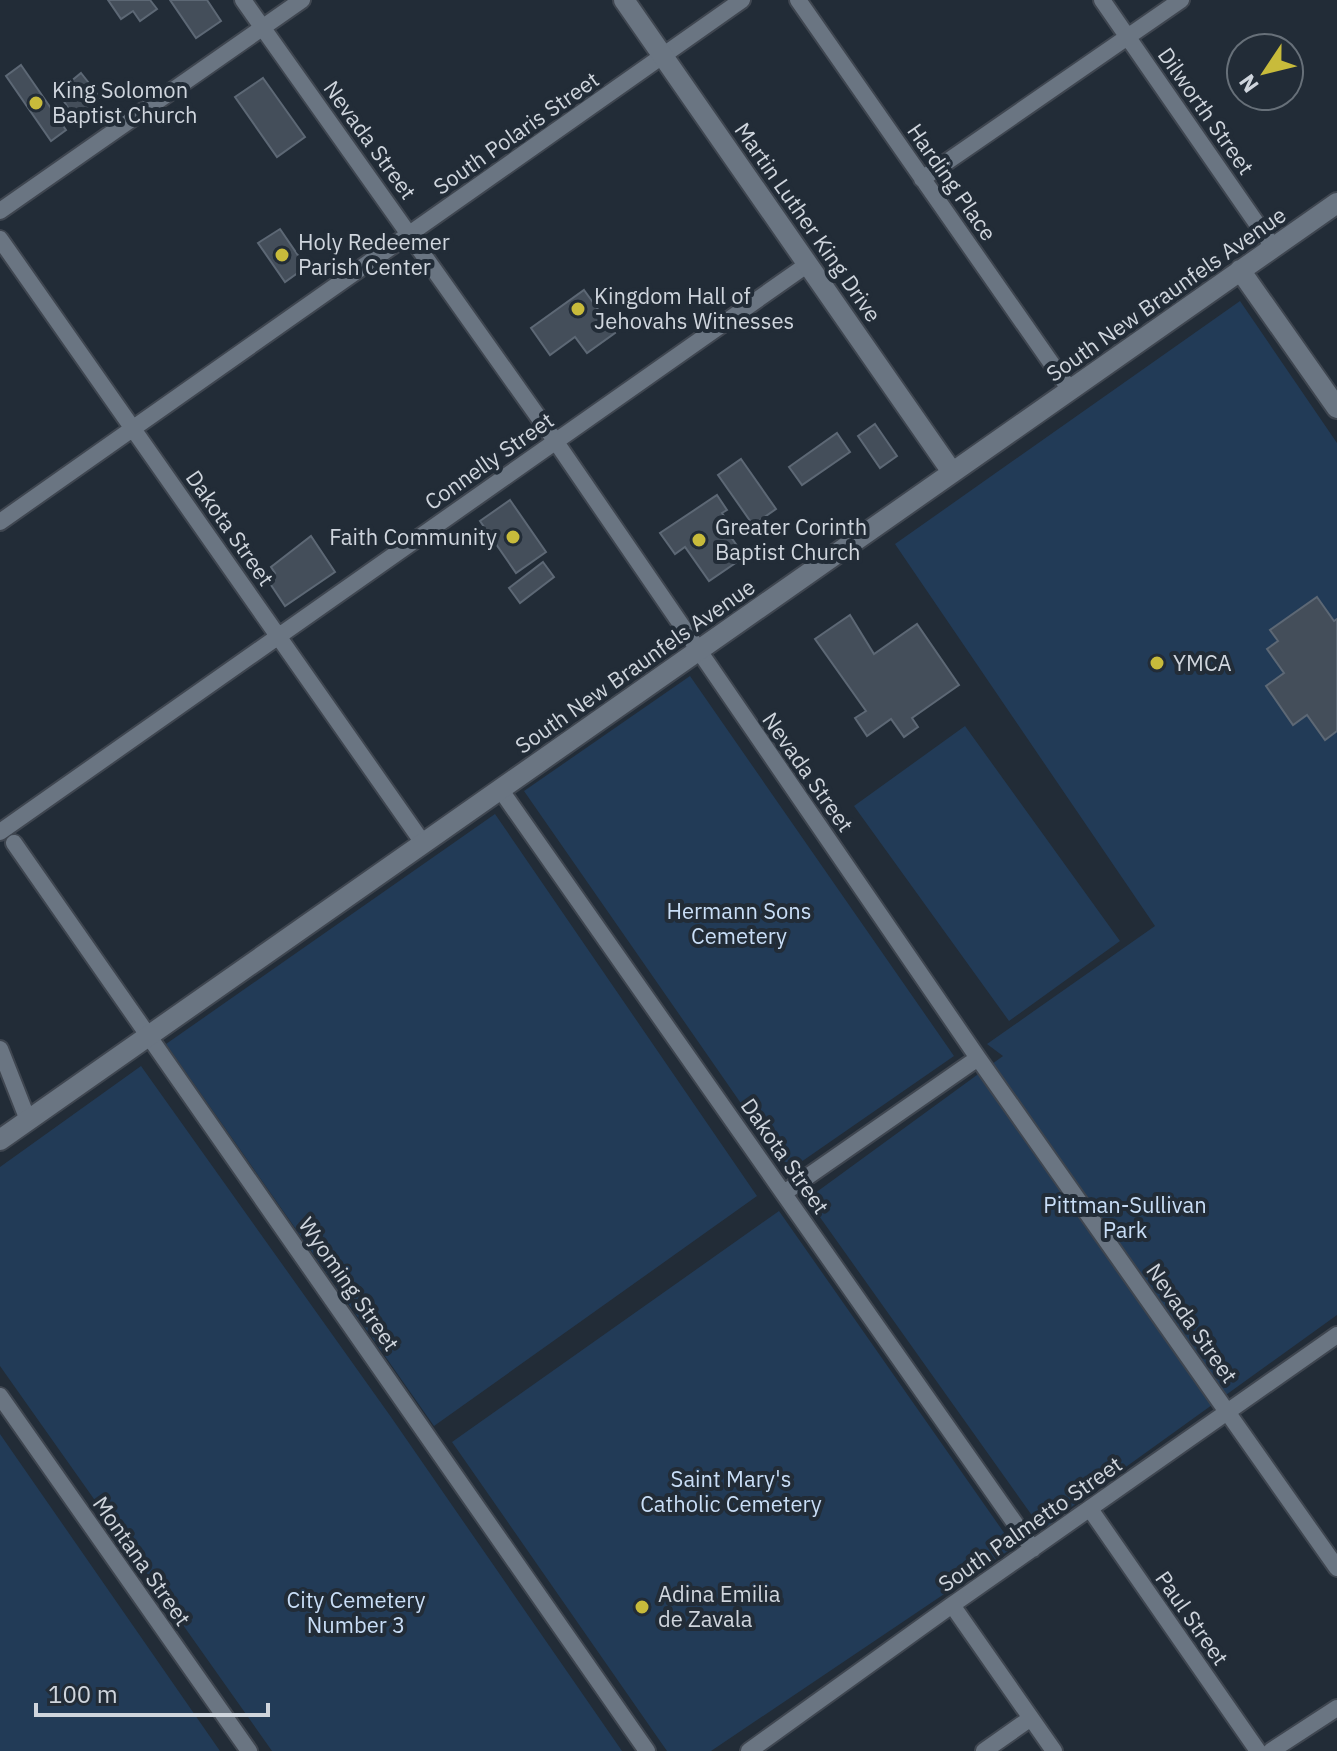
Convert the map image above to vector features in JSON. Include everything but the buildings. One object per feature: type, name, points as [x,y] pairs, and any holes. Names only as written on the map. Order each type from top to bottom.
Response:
[{"type":"main road","name":"Martin Luther King Drive","points":[[624,0],[952,472]]},
{"type":"main road","name":"South New Braunfels Avenue","points":[[0,1140],[1337,203]]},
{"type":"main road","points":[[1240,270],[1337,408]]},
{"type":"street","name":"Nevada Street","points":[[243,0],[556,442],[978,1058],[1337,1568]]},
{"type":"street","points":[[0,211],[302,0]]},
{"type":"street","name":"South Polaris Street","points":[[0,522],[742,0]]},
{"type":"street","name":"Harding Place","points":[[798,0],[1070,390]]},
{"type":"street","name":"Dilworth Street","points":[[1102,0],[1273,247]]},
{"type":"street","points":[[922,179],[1181,0]]},
{"type":"street","name":"Dakota Street","points":[[0,239],[423,843]]},
{"type":"street","name":"Connelly Street","points":[[0,832],[808,264]]},
{"type":"street","name":"Dakota Street","points":[[500,789],[1033,1549]]},
{"type":"street","name":"Wyoming Street","points":[[14,843],[647,1751]]},
{"type":"street","points":[[0,1049],[28,1120]]},
{"type":"street","points":[[784,1193],[978,1058]]},
{"type":"street","name":"South Palmetto Street","points":[[749,1751],[1337,1335]]},
{"type":"street","name":"Montana Street","points":[[0,1396],[249,1751]]},
{"type":"street","name":"Paul Street","points":[[1090,1509],[1258,1751]]},
{"type":"street","points":[[952,1605],[1054,1751]]},
{"type":"street","points":[[1271,1751],[1337,1708]]},
{"type":"street","points":[[984,1751],[1031,1718]]},
{"type":"green space","name":"Pittman-Sullivan Park","points":[[1240,301],[1337,443],[1337,1315],[1080,1500],[1043,1531],[807,1199],[1003,1056],[987,1044],[1155,926],[895,544]]},
{"type":"green space","name":"Hermann Sons Cemetery","points":[[690,676],[954,1056],[788,1171],[524,791]]},
{"type":"green space","points":[[965,726],[1120,941],[1009,1021],[854,806]]},
{"type":"green space","points":[[495,814],[757,1196],[434,1426],[166,1044]]},
{"type":"green space","name":"City Cemetery Number 3","points":[[141,1066],[391,1417],[622,1751],[272,1751],[0,1366],[0,1167]]},
{"type":"green space","name":"Saint Mary's Catholic Cemetery","points":[[779,1211],[1014,1547],[711,1751],[667,1751],[452,1442]]},
{"type":"green space","points":[[0,1434],[220,1751],[0,1751]]},
{"type":"place","name":"King Solomon Baptist Church","points":[[36,103]]},
{"type":"place","name":"Holy Redeemer Parish Center","points":[[282,255]]},
{"type":"place","name":"Kingdom Hall of Jehovahs Witnesses","points":[[578,309]]},
{"type":"place","name":"Faith Community","points":[[513,537]]},
{"type":"place","name":"Greater Corinth Baptist Church","points":[[699,540]]},
{"type":"place","name":"YMCA","points":[[1157,663]]},
{"type":"place","name":"Adina Emilia de Zavala","points":[[642,1607]]}]
